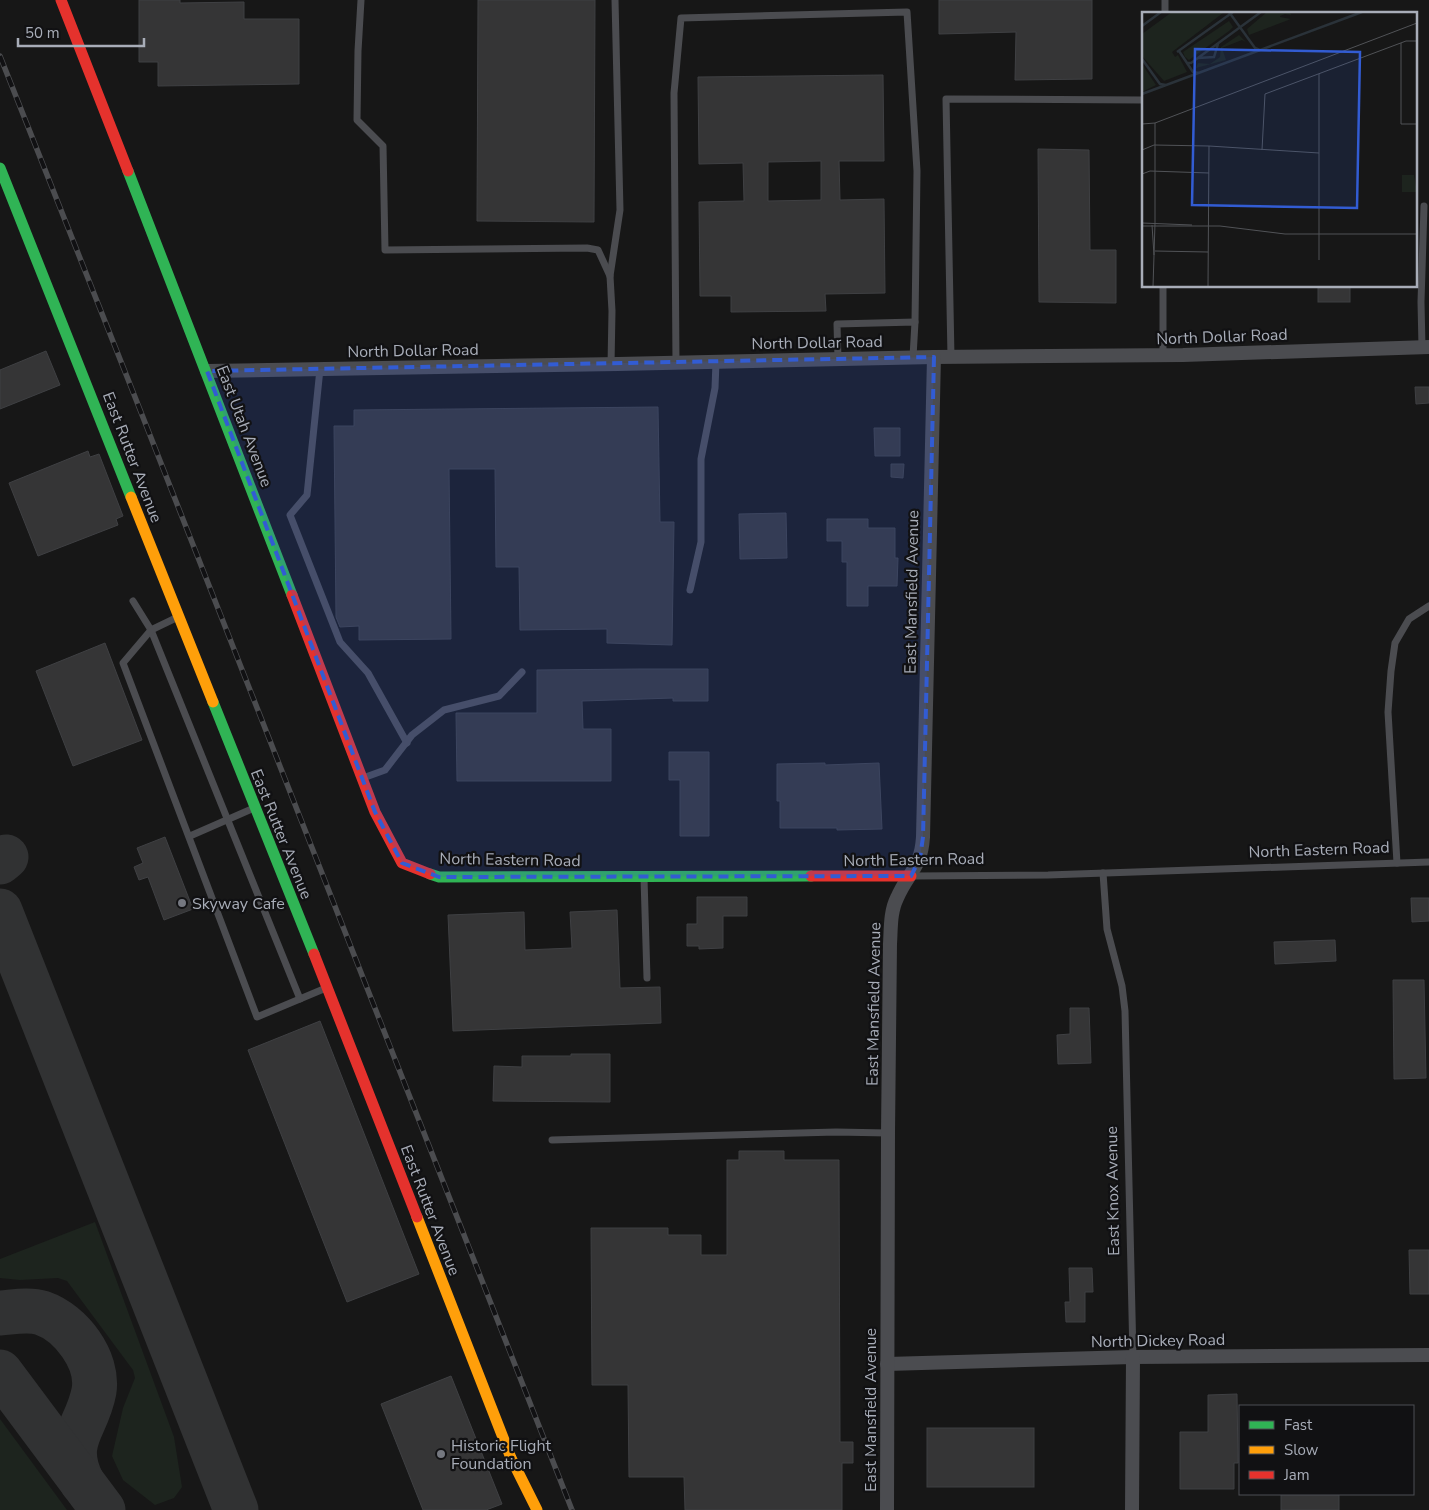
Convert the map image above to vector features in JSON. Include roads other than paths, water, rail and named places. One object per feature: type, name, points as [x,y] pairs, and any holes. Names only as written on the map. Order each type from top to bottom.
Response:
[{"type":"street","name":"East Utah Avenue","points":[[61,0],[207,371],[362,778],[376,812],[402,863]]},
{"type":"street","name":"East Rutter Avenue","points":[[0,168],[327,988],[511,1458],[536,1510]]},
{"type":"street","name":"North Dollar Road","points":[[207,371],[913,357],[1162,355],[1426,347]]},
{"type":"street","name":"East Mansfield Avenue","points":[[887,1510],[888,1133],[891,921],[896,898],[911,876],[920,858],[923,837],[934,357]]},
{"type":"street","name":"North Eastern Road","points":[[402,863],[438,877],[644,875],[911,876]]},
{"type":"street","name":"North Dickey Road","points":[[887,1364],[1134,1357],[1429,1355]]},
{"type":"street","name":"East Knox Avenue","points":[[1132,1510],[1134,1357]]},
{"type":"lane","points":[[361,0],[357,120],[383,146],[385,250],[587,248],[598,250],[610,276]]},
{"type":"lane","points":[[611,364],[612,311],[610,276],[620,210],[615,0]]},
{"type":"lane","points":[[676,363],[674,93],[680,18],[906,12],[917,171],[913,357]]},
{"type":"lane","points":[[951,357],[946,99],[1142,100]]},
{"type":"lane","points":[[1424,206],[1421,302],[1426,347]]},
{"type":"lane","points":[[1162,355],[1163,288]]},
{"type":"lane","points":[[838,359],[837,324],[914,322]]},
{"type":"lane","points":[[690,590],[701,542],[701,459],[715,388],[716,362]]},
{"type":"lane","points":[[320,369],[307,495],[290,515],[340,642],[368,673],[406,743]]},
{"type":"lane","points":[[133,601],[152,630],[300,999]]},
{"type":"lane","points":[[1397,863],[1388,712],[1391,671],[1395,644],[1409,619],[1429,606]]},
{"type":"lane","points":[[178,617],[152,630],[124,663],[258,1017],[327,988]]},
{"type":"lane","points":[[362,778],[385,770],[412,735],[444,710],[499,696],[522,672]]},
{"type":"lane","points":[[190,836],[254,808]]},
{"type":"lane","name":"North Eastern Road","points":[[911,876],[1104,873],[1429,862]]},
{"type":"lane","name":"East Knox Avenue","points":[[1104,873],[1107,929],[1122,986],[1126,1011],[1134,1357]]},
{"type":"lane","points":[[644,875],[647,978]]},
{"type":"lane","points":[[552,1140],[836,1132],[888,1133]]},
{"type":"railway","points":[[0,56],[572,1510]]},
{"type":"place","name":"Skyway Cafe","points":[[182,903]]},
{"type":"place","name":"Historic Flight Foundation","points":[[441,1454]]}]
